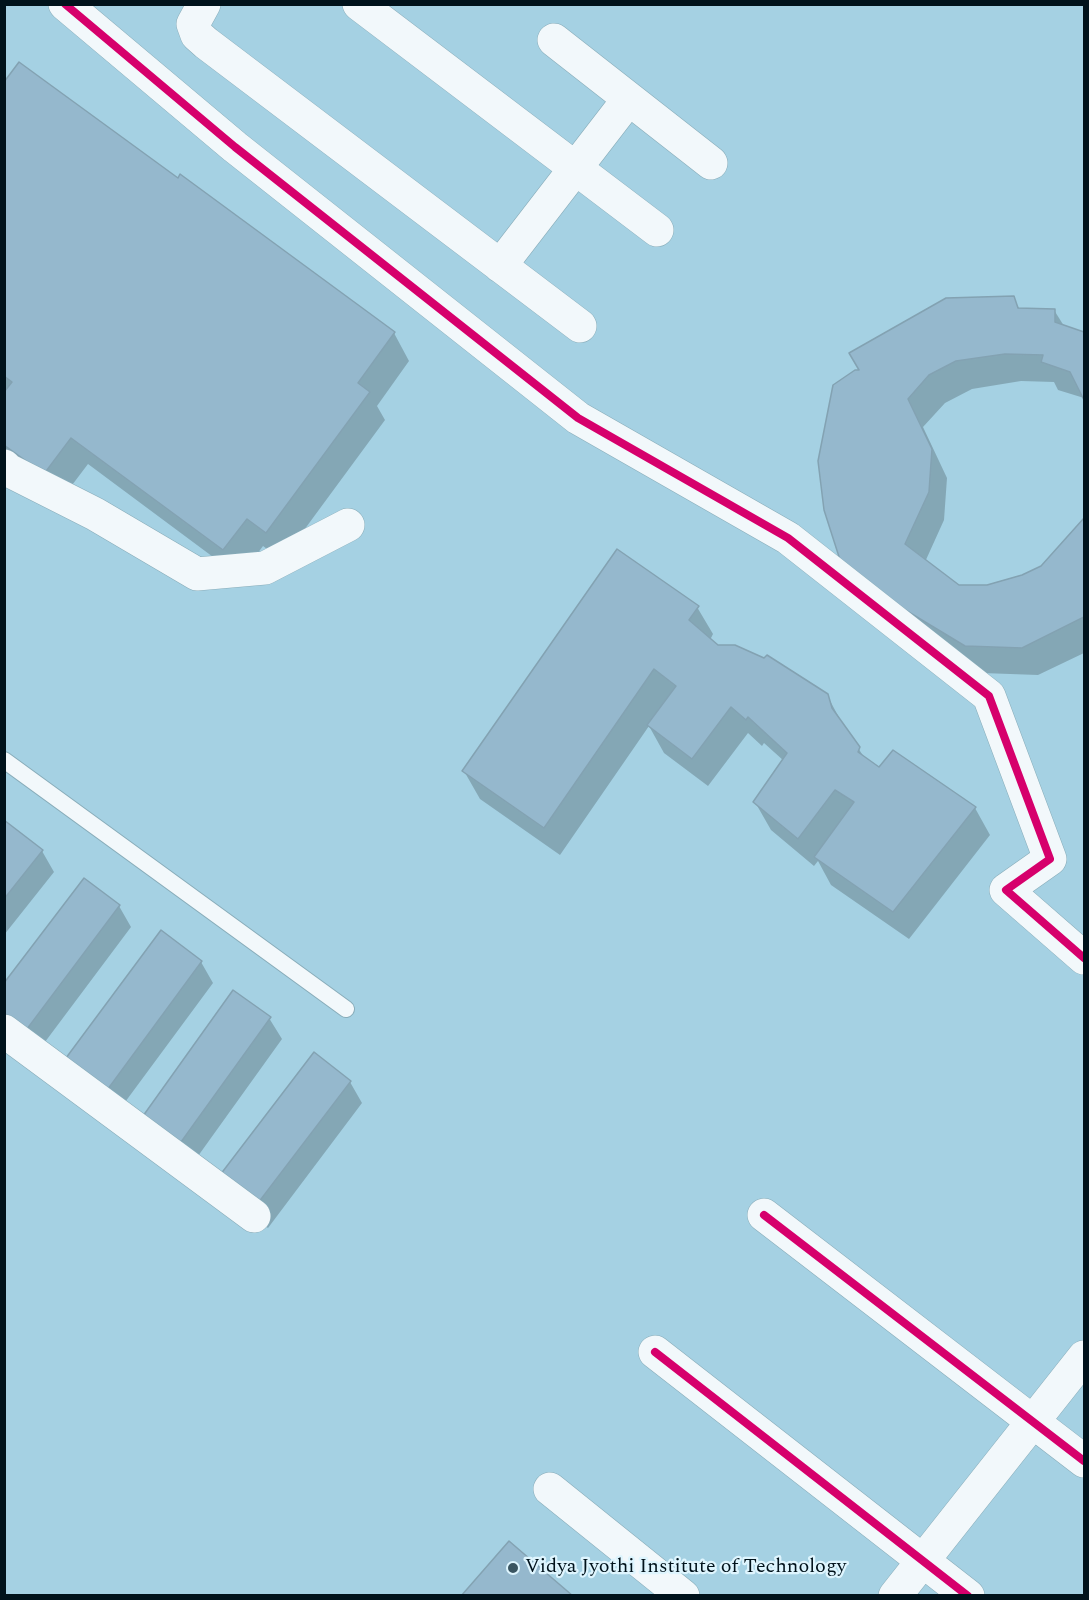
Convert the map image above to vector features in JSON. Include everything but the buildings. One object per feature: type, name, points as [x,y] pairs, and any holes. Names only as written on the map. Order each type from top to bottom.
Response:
[{"type":"street","points":[[65,4],[235,147],[578,418],[788,538],[989,696],[1050,859],[1006,890],[1084,958]]},
{"type":"street","points":[[204,4],[193,24],[197,35],[580,326]]},
{"type":"street","points":[[359,4],[657,230]]},
{"type":"street","points":[[554,40],[711,163]]},
{"type":"street","points":[[500,266],[628,100]]},
{"type":"street","points":[[4,466],[95,514],[197,574],[265,568],[348,525]]},
{"type":"street","points":[[4,1031],[254,1216]]},
{"type":"street","points":[[764,1215],[1084,1461]]},
{"type":"street","points":[[655,1352],[968,1596]]},
{"type":"street","points":[[895,1596],[1084,1357]]},
{"type":"street","points":[[550,1489],[683,1596]]},
{"type":"lane","points":[[4,760],[345,1009]]},
{"type":"cycle path","points":[[65,4],[235,147],[578,418],[788,538],[989,696],[1050,859],[1006,890],[1084,958]]},
{"type":"cycle path","points":[[764,1215],[1084,1461]]},
{"type":"cycle path","points":[[655,1352],[968,1596]]},
{"type":"place","name":"Vidya Jyothi Institute of Technology","points":[[513,1568]]}]
